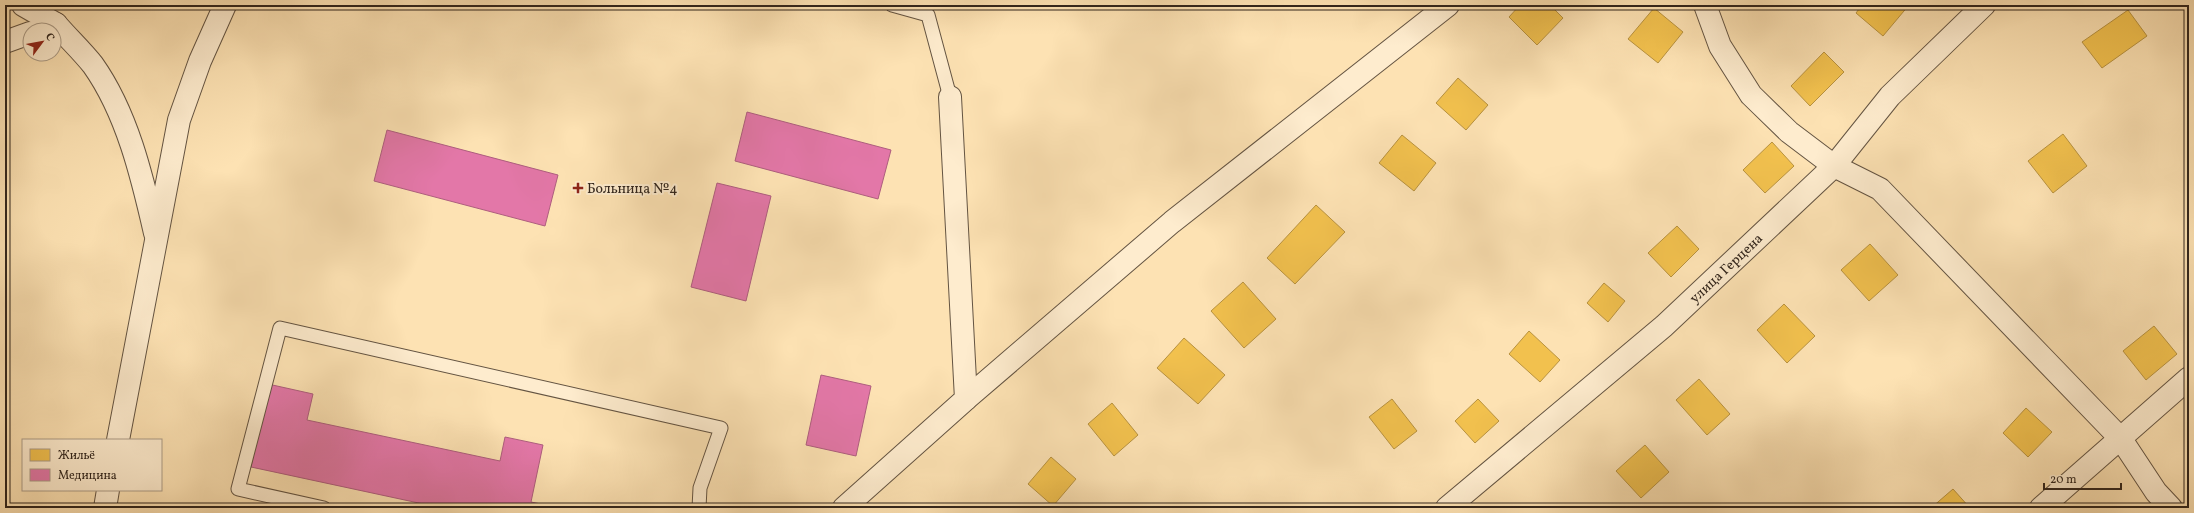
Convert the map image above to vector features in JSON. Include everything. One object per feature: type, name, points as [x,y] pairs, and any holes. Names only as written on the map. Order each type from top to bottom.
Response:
[{"type":"street","points":[[23,5],[42,22]]},
{"type":"street","points":[[118,439],[157,242],[179,120],[200,60],[225,5]]},
{"type":"street","points":[[844,508],[966,399],[1172,222],[1448,5]]},
{"type":"street","points":[[1705,5],[1720,46],[1751,95],[1789,132],[1834,166],[1880,189],[2121,439],[2156,492],[2171,508]]},
{"type":"street","name":"улица Герцена","points":[[1447,508],[1664,326],[1834,166],[1890,96],[1984,5]]},
{"type":"street","points":[[5,42],[22,36]]},
{"type":"street","points":[[62,39],[93,65],[122,118],[142,177],[157,242]]},
{"type":"street","points":[[950,97],[966,399]]},
{"type":"street","points":[[2042,508],[2189,378]]},
{"type":"street","points":[[105,508],[108,491]]},
{"type":"lane","points":[[892,5],[929,10],[950,97]]},
{"type":"lane","points":[[324,508],[238,490],[280,328],[721,428],[700,488],[699,508]]},
{"type":"building: Жильё","points":[[1520,5],[1550,5],[1563,18],[1537,45],[1509,17]]},
{"type":"building: Жильё","points":[[1862,5],[1909,5],[1883,36],[1856,13]]},
{"type":"building: Жильё","points":[[1654,8],[1683,32],[1658,63],[1628,39]]},
{"type":"building: Жильё","points":[[2128,10],[2147,36],[2102,68],[2082,42]]},
{"type":"building: Жильё","points":[[1824,52],[1844,72],[1810,106],[1791,86]]},
{"type":"building: Жильё","points":[[1458,78],[1488,105],[1466,130],[1436,103]]},
{"type":"building: Жильё","points":[[2063,134],[2087,166],[2053,193],[2028,161]]},
{"type":"building: Жильё","points":[[1402,135],[1436,163],[1414,191],[1379,163]]},
{"type":"building: Жильё","points":[[1772,142],[1794,166],[1765,193],[1743,170]]},
{"type":"building: Жильё","points":[[1316,205],[1345,232],[1295,284],[1267,258]]},
{"type":"building: Жильё","points":[[1677,226],[1699,249],[1671,277],[1648,253]]},
{"type":"building: Жильё","points":[[1870,244],[1898,275],[1869,301],[1841,270]]},
{"type":"building: Жильё","points":[[1243,282],[1276,319],[1244,348],[1211,311]]},
{"type":"building: Жильё","points":[[1604,283],[1625,301],[1608,322],[1587,303]]},
{"type":"building: Жильё","points":[[1784,304],[1815,336],[1787,363],[1757,330]]},
{"type":"building: Жильё","points":[[2154,326],[2177,354],[2146,380],[2123,351]]},
{"type":"building: Жильё","points":[[1529,331],[1560,360],[1540,382],[1509,354]]},
{"type":"building: Жильё","points":[[1184,338],[1225,375],[1198,404],[1157,368]]},
{"type":"building: Жильё","points":[[1699,379],[1730,414],[1707,435],[1676,400]]},
{"type":"building: Жильё","points":[[1392,399],[1417,431],[1394,449],[1369,417]]},
{"type":"building: Жильё","points":[[1478,399],[1499,421],[1475,443],[1455,421]]},
{"type":"building: Жильё","points":[[1112,403],[1138,435],[1114,456],[1088,424]]},
{"type":"building: Жильё","points":[[2026,408],[2052,432],[2028,457],[2003,433]]},
{"type":"building: Жильё","points":[[1645,445],[1669,472],[1641,498],[1616,471]]},
{"type":"building: Жильё","points":[[1051,457],[1076,479],[1053,506],[1028,484]]},
{"type":"building: Жильё","points":[[1953,489],[1970,508],[1931,508]]},
{"type":"building: Медицина","points":[[747,112],[891,150],[878,199],[735,161]]},
{"type":"building: Медицина","points":[[387,130],[558,175],[545,226],[374,181]]},
{"type":"building: Медицина","points":[[717,183],[771,196],[746,301],[691,287]]},
{"type":"building: Медицина","points":[[821,375],[871,386],[856,456],[806,445]]},
{"type":"building: Медицина","points":[[268,384],[313,394],[307,420],[500,461],[505,437],[543,445],[531,502],[561,508],[442,508],[251,467]]},
{"type":"place","name":"Больница №4","points":[[578,188]]}]
